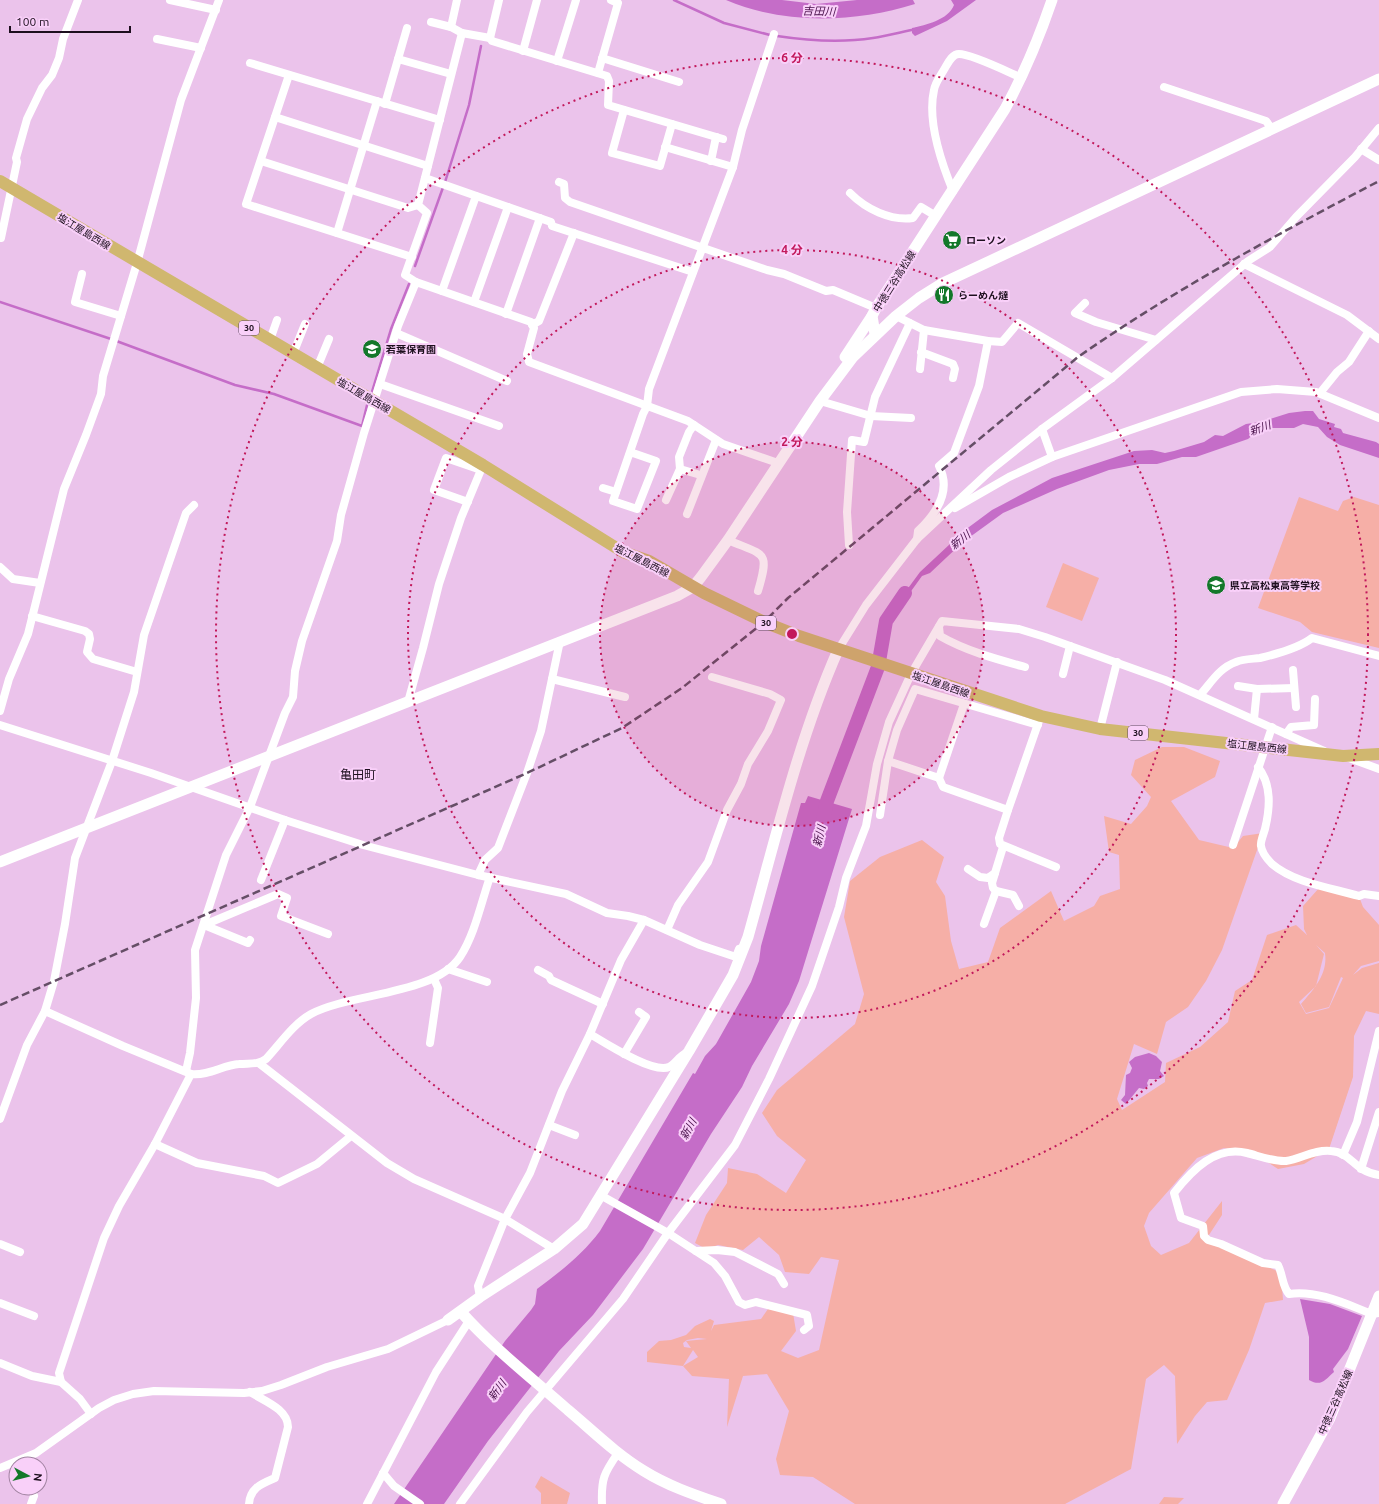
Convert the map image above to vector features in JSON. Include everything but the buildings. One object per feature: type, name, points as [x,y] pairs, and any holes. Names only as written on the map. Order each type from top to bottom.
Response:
[{"type":"main road","name":"塩江屋島西線","points":[[0,181],[371,400],[624,552],[649,561],[693,587],[764,622],[840,650],[908,672],[1039,721],[1338,755],[1379,754]]},
{"type":"street","points":[[1,238],[17,162],[16,158],[27,119],[42,88],[52,75],[59,58],[63,39],[78,0]]},
{"type":"street","points":[[170,0],[216,10]]},
{"type":"street","points":[[0,711],[14,665],[28,634],[64,489],[101,394],[103,376],[137,263],[181,100],[219,0]]},
{"type":"street","points":[[451,27],[457,0]]},
{"type":"street","points":[[490,38],[499,0]]},
{"type":"street","points":[[523,51],[537,0]]},
{"type":"street","points":[[557,61],[576,0]]},
{"type":"street","points":[[598,73],[618,3],[611,0]]},
{"type":"street","name":"中徳三谷高松線","points":[[875,334],[874,312],[1005,109],[1022,78],[1052,0]]},
{"type":"street","points":[[431,22],[451,27],[462,33],[490,38],[492,41],[523,51],[608,76],[608,105],[720,138],[711,161]]},
{"type":"street","points":[[338,233],[363,146],[398,59],[407,28]]},
{"type":"street","points":[[418,205],[462,33]]},
{"type":"street","points":[[630,452],[656,461],[637,509],[613,500],[630,452],[647,406],[649,389],[733,167],[742,130],[774,34]]},
{"type":"street","points":[[157,39],[201,48]]},
{"type":"street","points":[[953,191],[936,147],[933,105],[934,89],[945,67],[953,56],[959,54],[1022,78]]},
{"type":"street","points":[[602,58],[679,82]]},
{"type":"street","points":[[398,59],[451,74]]},
{"type":"street","points":[[250,63],[440,120]]},
{"type":"street","points":[[289,75],[246,204],[412,257]]},
{"type":"street","points":[[0,862],[677,596],[693,587],[728,540],[836,378],[853,357],[875,334],[919,298],[943,283],[1379,78]]},
{"type":"street","points":[[1164,87],[1266,121],[1272,129]]},
{"type":"street","points":[[624,110],[612,153],[660,166],[672,124]]},
{"type":"street","points":[[275,117],[428,166]]},
{"type":"street","points":[[0,1468],[36,1453],[90,1414],[114,1400],[132,1394],[154,1391],[250,1392],[281,1385],[327,1367],[388,1349],[448,1320],[461,1312],[480,1297],[554,1249],[583,1224],[606,1198],[732,975],[753,920],[790,788],[825,680],[840,650],[866,605],[917,539],[991,470],[1042,429],[1112,378],[1244,264],[1270,247],[1379,128]]},
{"type":"street","points":[[665,147],[733,167]]},
{"type":"street","points":[[1361,149],[1379,160]]},
{"type":"street","points":[[260,161],[408,208],[418,205]]},
{"type":"street","points":[[425,178],[551,222],[552,226],[693,272]]},
{"type":"street","points":[[559,182],[564,184],[565,198],[570,202],[767,270],[784,274],[826,291],[833,290],[874,312],[845,357],[836,378]]},
{"type":"street","points":[[850,193],[861,204],[893,217],[903,219],[913,218],[921,207],[936,216]]},
{"type":"street","points":[[442,291],[476,196]]},
{"type":"street","points":[[418,205],[427,213],[405,275],[416,282],[531,322],[534,328],[527,354],[529,362],[694,425],[716,440],[738,450],[778,463]]},
{"type":"street","points":[[474,302],[508,207]]},
{"type":"street","points":[[506,314],[540,218]]},
{"type":"street","points":[[532,325],[538,321],[574,233]]},
{"type":"street","points":[[1244,264],[1347,315],[1379,339]]},
{"type":"street","points":[[82,274],[75,302],[121,316]]},
{"type":"street","points":[[61,1382],[59,1373],[104,1238],[119,1206],[155,1144],[188,1073],[196,998],[196,950],[226,855],[250,807],[285,713],[293,697],[298,655],[337,541],[341,515],[364,433],[371,400],[380,384],[396,333],[416,282]]},
{"type":"street","points":[[1084,303],[1075,313],[1096,322],[1156,340]]},
{"type":"street","points":[[896,316],[924,330],[988,342],[1002,342],[1018,323],[1112,378]]},
{"type":"street","points":[[270,340],[277,320]]},
{"type":"street","points":[[849,545],[847,512],[852,440],[864,442],[875,397],[910,323]]},
{"type":"street","points":[[293,354],[305,324]]},
{"type":"street","points":[[920,369],[924,330]]},
{"type":"street","points":[[1320,393],[1337,372],[1349,362],[1369,331]]},
{"type":"street","points":[[396,333],[507,382]]},
{"type":"street","points":[[317,368],[329,339]]},
{"type":"street","points":[[917,539],[918,531],[930,519],[940,504],[945,478],[939,466],[954,454],[979,386],[988,342]]},
{"type":"street","points":[[922,352],[953,364],[955,369],[953,378]]},
{"type":"street","points":[[380,384],[499,426]]},
{"type":"street","points":[[946,513],[1009,477],[1052,457],[1241,392],[1277,389],[1320,393],[1379,418]]},
{"type":"street","points":[[820,401],[871,416],[911,418]]},
{"type":"street","points":[[666,500],[680,469],[679,457],[689,432],[694,425]]},
{"type":"street","points":[[1042,429],[1052,457]]},
{"type":"street","points":[[686,514],[716,440]]},
{"type":"street","points":[[408,702],[424,648],[439,584],[468,502],[482,468],[446,458],[434,490],[468,502]]},
{"type":"street","points":[[680,469],[697,474]]},
{"type":"street","points":[[603,488],[616,492]]},
{"type":"street","points":[[0,1119],[27,1045],[45,1011],[54,981],[75,858],[112,761],[134,692],[147,628],[186,513],[194,505]]},
{"type":"street","points":[[728,540],[760,554],[764,560],[765,566],[758,591]]},
{"type":"street","points":[[0,567],[13,579],[40,583]]},
{"type":"street","points":[[32,616],[85,631],[89,634],[90,639],[87,652],[93,659],[137,672]]},
{"type":"street","points":[[460,1504],[544,1389],[623,1299],[668,1233],[735,1145],[769,1079],[812,986],[837,914],[846,878],[866,826],[882,745],[908,672],[942,622],[1020,629],[1117,662],[1200,695],[1286,734],[1338,755],[1379,769]]},
{"type":"street","points":[[939,627],[940,636],[958,647],[1025,666]]},
{"type":"street","points":[[1200,695],[1211,684],[1214,677],[1223,668],[1236,661],[1261,657],[1306,643],[1312,638],[1379,656]]},
{"type":"street","points":[[478,875],[485,860],[498,848],[541,731],[560,641]]},
{"type":"street","points":[[1063,674],[1070,646]]},
{"type":"street","points":[[1100,729],[1117,662]]},
{"type":"street","points":[[1293,670],[1296,707]]},
{"type":"street","points":[[667,930],[678,905],[708,862],[727,810],[741,784],[748,764],[768,731],[781,700],[770,694],[712,677]]},
{"type":"street","points":[[552,679],[625,697]]},
{"type":"street","points":[[1238,686],[1257,689],[1294,688]]},
{"type":"street","points":[[880,815],[888,760],[897,730],[915,689],[964,704],[1039,721],[999,838],[1000,844],[1003,847],[1056,867]]},
{"type":"street","points":[[1254,719],[1257,689]]},
{"type":"street","points":[[1286,734],[1291,727],[1314,725],[1316,699]]},
{"type":"street","points":[[938,778],[964,704]]},
{"type":"street","points":[[0,725],[363,845],[478,875],[566,894],[608,913],[644,920],[736,957],[748,922],[753,920]]},
{"type":"street","points":[[1234,845],[1258,767],[1272,728]]},
{"type":"street","points":[[888,760],[938,778],[943,787],[1008,810]]},
{"type":"street","points":[[1258,767],[1262,772],[1269,792],[1270,807],[1261,846],[1266,857],[1273,865],[1288,874],[1311,883],[1359,896],[1364,894],[1379,896]]},
{"type":"street","points":[[261,880],[285,820]]},
{"type":"street","points":[[1003,847],[992,883],[993,888],[996,891],[1013,895],[1019,906]]},
{"type":"street","points":[[968,869],[980,877],[988,878],[995,874]]},
{"type":"street","points":[[260,1064],[301,1020],[313,1013],[354,1000],[434,979],[448,969],[460,958],[470,935],[490,877]]},
{"type":"street","points":[[984,924],[996,891]]},
{"type":"street","points":[[204,926],[278,894],[288,898],[281,916],[328,934]]},
{"type":"street","points":[[480,1297],[478,1286],[505,1219],[530,1173],[565,1084],[590,1034],[621,960],[644,920]]},
{"type":"street","points":[[204,926],[248,943],[250,940]]},
{"type":"street","points":[[448,969],[487,982]]},
{"type":"street","points":[[538,970],[549,976],[551,980],[603,1004]]},
{"type":"street","points":[[430,1043],[438,988],[434,979]]},
{"type":"street","points":[[45,1011],[188,1073],[200,1075],[239,1064],[260,1064],[387,1163],[414,1178],[505,1219],[554,1249]]},
{"type":"street","points":[[624,1054],[646,1017],[639,1012]]},
{"type":"street","points":[[1343,1155],[1357,1122],[1379,1031]]},
{"type":"street","points":[[590,1034],[624,1054],[663,1068],[670,1066],[680,1055],[689,1051]]},
{"type":"street","points":[[1361,1169],[1379,1112]]},
{"type":"street","points":[[549,1125],[575,1135]]},
{"type":"street","points":[[155,1144],[197,1163],[264,1176],[278,1183],[317,1164],[351,1136]]},
{"type":"street","points":[[1375,1313],[1330,1298],[1297,1293],[1289,1294],[1285,1289],[1283,1274],[1278,1265],[1264,1263],[1222,1244],[1208,1240],[1204,1236],[1203,1226],[1181,1218],[1174,1192],[1206,1160],[1224,1152],[1242,1152],[1285,1161],[1301,1158],[1316,1152],[1331,1151],[1354,1161],[1361,1169],[1379,1175]]},
{"type":"street","points":[[606,1198],[668,1233],[714,1263],[725,1276],[739,1302],[746,1304],[756,1302],[807,1315],[809,1321],[808,1326],[804,1330]]},
{"type":"street","points":[[0,1244],[20,1252]]},
{"type":"street","points":[[696,1251],[717,1250],[734,1252],[778,1274],[784,1284]]},
{"type":"street","name":"中徳三谷高松線","points":[[1283,1504],[1330,1418],[1375,1313],[1379,1296]]},
{"type":"street","points":[[0,1303],[34,1316]]},
{"type":"street","points":[[461,1312],[468,1321],[492,1344],[618,1453],[643,1471],[662,1481],[684,1491],[721,1504]]},
{"type":"street","points":[[367,1504],[436,1372],[468,1321]]},
{"type":"street","points":[[0,1363],[32,1376],[61,1382],[80,1399],[90,1414]]},
{"type":"street","points":[[249,1504],[250,1496],[253,1490],[261,1484],[275,1478],[288,1427],[288,1420],[284,1412],[250,1392]]},
{"type":"street","points":[[602,1504],[601,1486],[604,1473],[618,1453]]},
{"type":"street","points":[[383,1473],[394,1486],[420,1504]]},
{"type":"street","points":[[31,1504],[34,1496]]},
{"type":"shaded area","points":[[1299,497],[1338,511],[1343,501],[1354,497],[1379,505],[1379,648],[1312,632],[1300,622],[1258,608]]},
{"type":"shaded area","points":[[1063,563],[1099,578],[1082,621],[1046,607]]},
{"type":"shaded area","points":[[1162,747],[1184,747],[1220,761],[1215,777],[1171,801],[1199,840],[1233,848],[1243,836],[1263,833],[1222,950],[1206,981],[1188,1007],[1166,1022],[1157,1054],[1134,1044],[1117,1099],[1122,1110],[1165,1082],[1166,1063],[1200,1047],[1228,1022],[1235,991],[1252,980],[1267,935],[1296,925],[1307,935],[1304,929],[1303,906],[1319,888],[1360,899],[1363,907],[1379,925],[1379,961],[1361,966],[1353,975],[1362,968],[1379,963],[1379,1014],[1366,1011],[1354,1036],[1353,1077],[1329,1149],[1304,1164],[1278,1169],[1258,1156],[1224,1148],[1197,1158],[1149,1213],[1144,1226],[1151,1246],[1161,1255],[1189,1243],[1222,1201],[1222,1215],[1207,1238],[1281,1273],[1283,1300],[1265,1303],[1249,1350],[1227,1400],[1207,1402],[1195,1416],[1177,1444],[1175,1376],[1164,1365],[1146,1379],[1131,1469],[1065,1504],[855,1504],[813,1477],[780,1475],[776,1459],[789,1411],[767,1374],[743,1376],[727,1427],[729,1379],[692,1376],[683,1366],[647,1362],[647,1352],[659,1341],[671,1340],[686,1335],[695,1326],[710,1319],[714,1321],[711,1331],[714,1325],[761,1319],[768,1309],[793,1313],[796,1331],[781,1351],[798,1358],[819,1350],[839,1260],[821,1257],[809,1274],[785,1272],[779,1255],[759,1237],[743,1250],[718,1245],[706,1249],[695,1243],[706,1215],[727,1183],[728,1168],[757,1174],[786,1193],[806,1160],[777,1136],[762,1113],[777,1090],[855,1024],[864,994],[844,917],[850,881],[880,857],[922,840],[944,857],[936,882],[945,896],[951,941],[959,969],[988,962],[1000,928],[1051,891],[1064,921],[1094,906],[1100,896],[1120,889],[1119,855],[1109,852],[1104,816],[1131,824],[1147,806],[1151,797],[1131,775],[1135,760]],"holes":[[[1316,945],[1325,953],[1324,968],[1316,985],[1324,954]],[[1341,977],[1343,978],[1329,1008],[1306,1014],[1299,1002],[1315,987],[1301,1004],[1306,1013],[1329,1007]],[[698,1338],[707,1339],[686,1341],[691,1348],[684,1347],[683,1343],[687,1340]],[[693,1350],[698,1357],[683,1366]]]},
{"type":"shaded area","points":[[541,1476],[570,1493],[567,1504],[541,1504],[541,1493],[535,1487]]},
{"type":"shaded area","points":[[1164,1497],[1184,1498],[1178,1504],[1159,1504]]},
{"type":"water","name":"吉田川","points":[[726,0],[782,0],[816,4],[857,0],[913,0],[915,4],[868,15],[844,18],[820,18],[772,14]]},
{"type":"water","points":[[951,0],[976,0],[947,21],[915,36],[912,33],[912,28],[936,21],[947,14],[954,5]]},
{"type":"water","points":[[1313,411],[1319,419],[1335,424],[1334,427],[1341,429],[1343,433],[1376,442],[1379,444],[1379,458],[1340,445],[1327,437],[1318,427],[1303,424],[1294,428],[1269,428],[1255,433],[1248,439],[1196,457],[1182,457],[1157,464],[1139,464],[1109,470],[1057,489],[1003,513],[963,542],[930,573],[922,576],[896,612],[895,606],[920,572],[965,530],[992,510],[1052,478],[1134,451],[1152,450],[1165,453],[1174,451],[1204,442],[1215,435],[1223,436],[1246,424],[1260,422],[1289,413]]},
{"type":"water","points":[[808,796],[852,809],[799,981],[789,1004],[752,1066],[742,1087],[711,1134],[643,1249],[593,1315],[559,1351],[488,1441],[444,1504],[394,1504],[505,1341],[535,1304],[537,1289],[563,1269],[593,1240],[600,1231],[693,1073],[695,1074],[705,1056],[716,1044],[751,982],[759,961],[761,946],[801,803],[805,803]]},
{"type":"water","points":[[1149,1053],[1156,1056],[1162,1062],[1160,1071],[1164,1076],[1159,1079],[1149,1079],[1147,1083],[1148,1086],[1144,1089],[1139,1088],[1126,1104],[1121,1100],[1125,1095],[1126,1075],[1130,1073],[1132,1068],[1129,1062],[1135,1057]]},
{"type":"water","points":[[1300,1299],[1330,1304],[1362,1316],[1348,1349],[1333,1369],[1334,1372],[1320,1383],[1309,1380],[1309,1337]]},
{"type":"waterway","points":[[674,0],[724,23],[770,35]]},
{"type":"waterway","points":[[777,36],[813,40],[861,40],[916,29]]},
{"type":"waterway","points":[[415,266],[446,179],[469,105],[481,46]]},
{"type":"waterway","points":[[371,395],[391,329],[409,284]]},
{"type":"waterway","points":[[0,302],[111,339],[235,385],[274,394],[362,426],[368,401]]},
{"type":"waterway","name":"新川","points":[[823,820],[827,801],[878,667],[886,621],[905,593]]},
{"type":"railway","points":[[0,1005],[527,773],[622,728],[682,688],[764,622],[788,598],[1078,357],[1114,332],[1188,286],[1379,181]]},
{"type":"place","name":"ローソン","points":[[952,240]]},
{"type":"place","name":"らーめん燵","points":[[944,295]]},
{"type":"place","name":"若葉保育園","points":[[372,349]]},
{"type":"place","name":"県立高松東高等学校","points":[[1216,585]]},
{"type":"district","name":"亀田町","points":[[358,775]]}]
